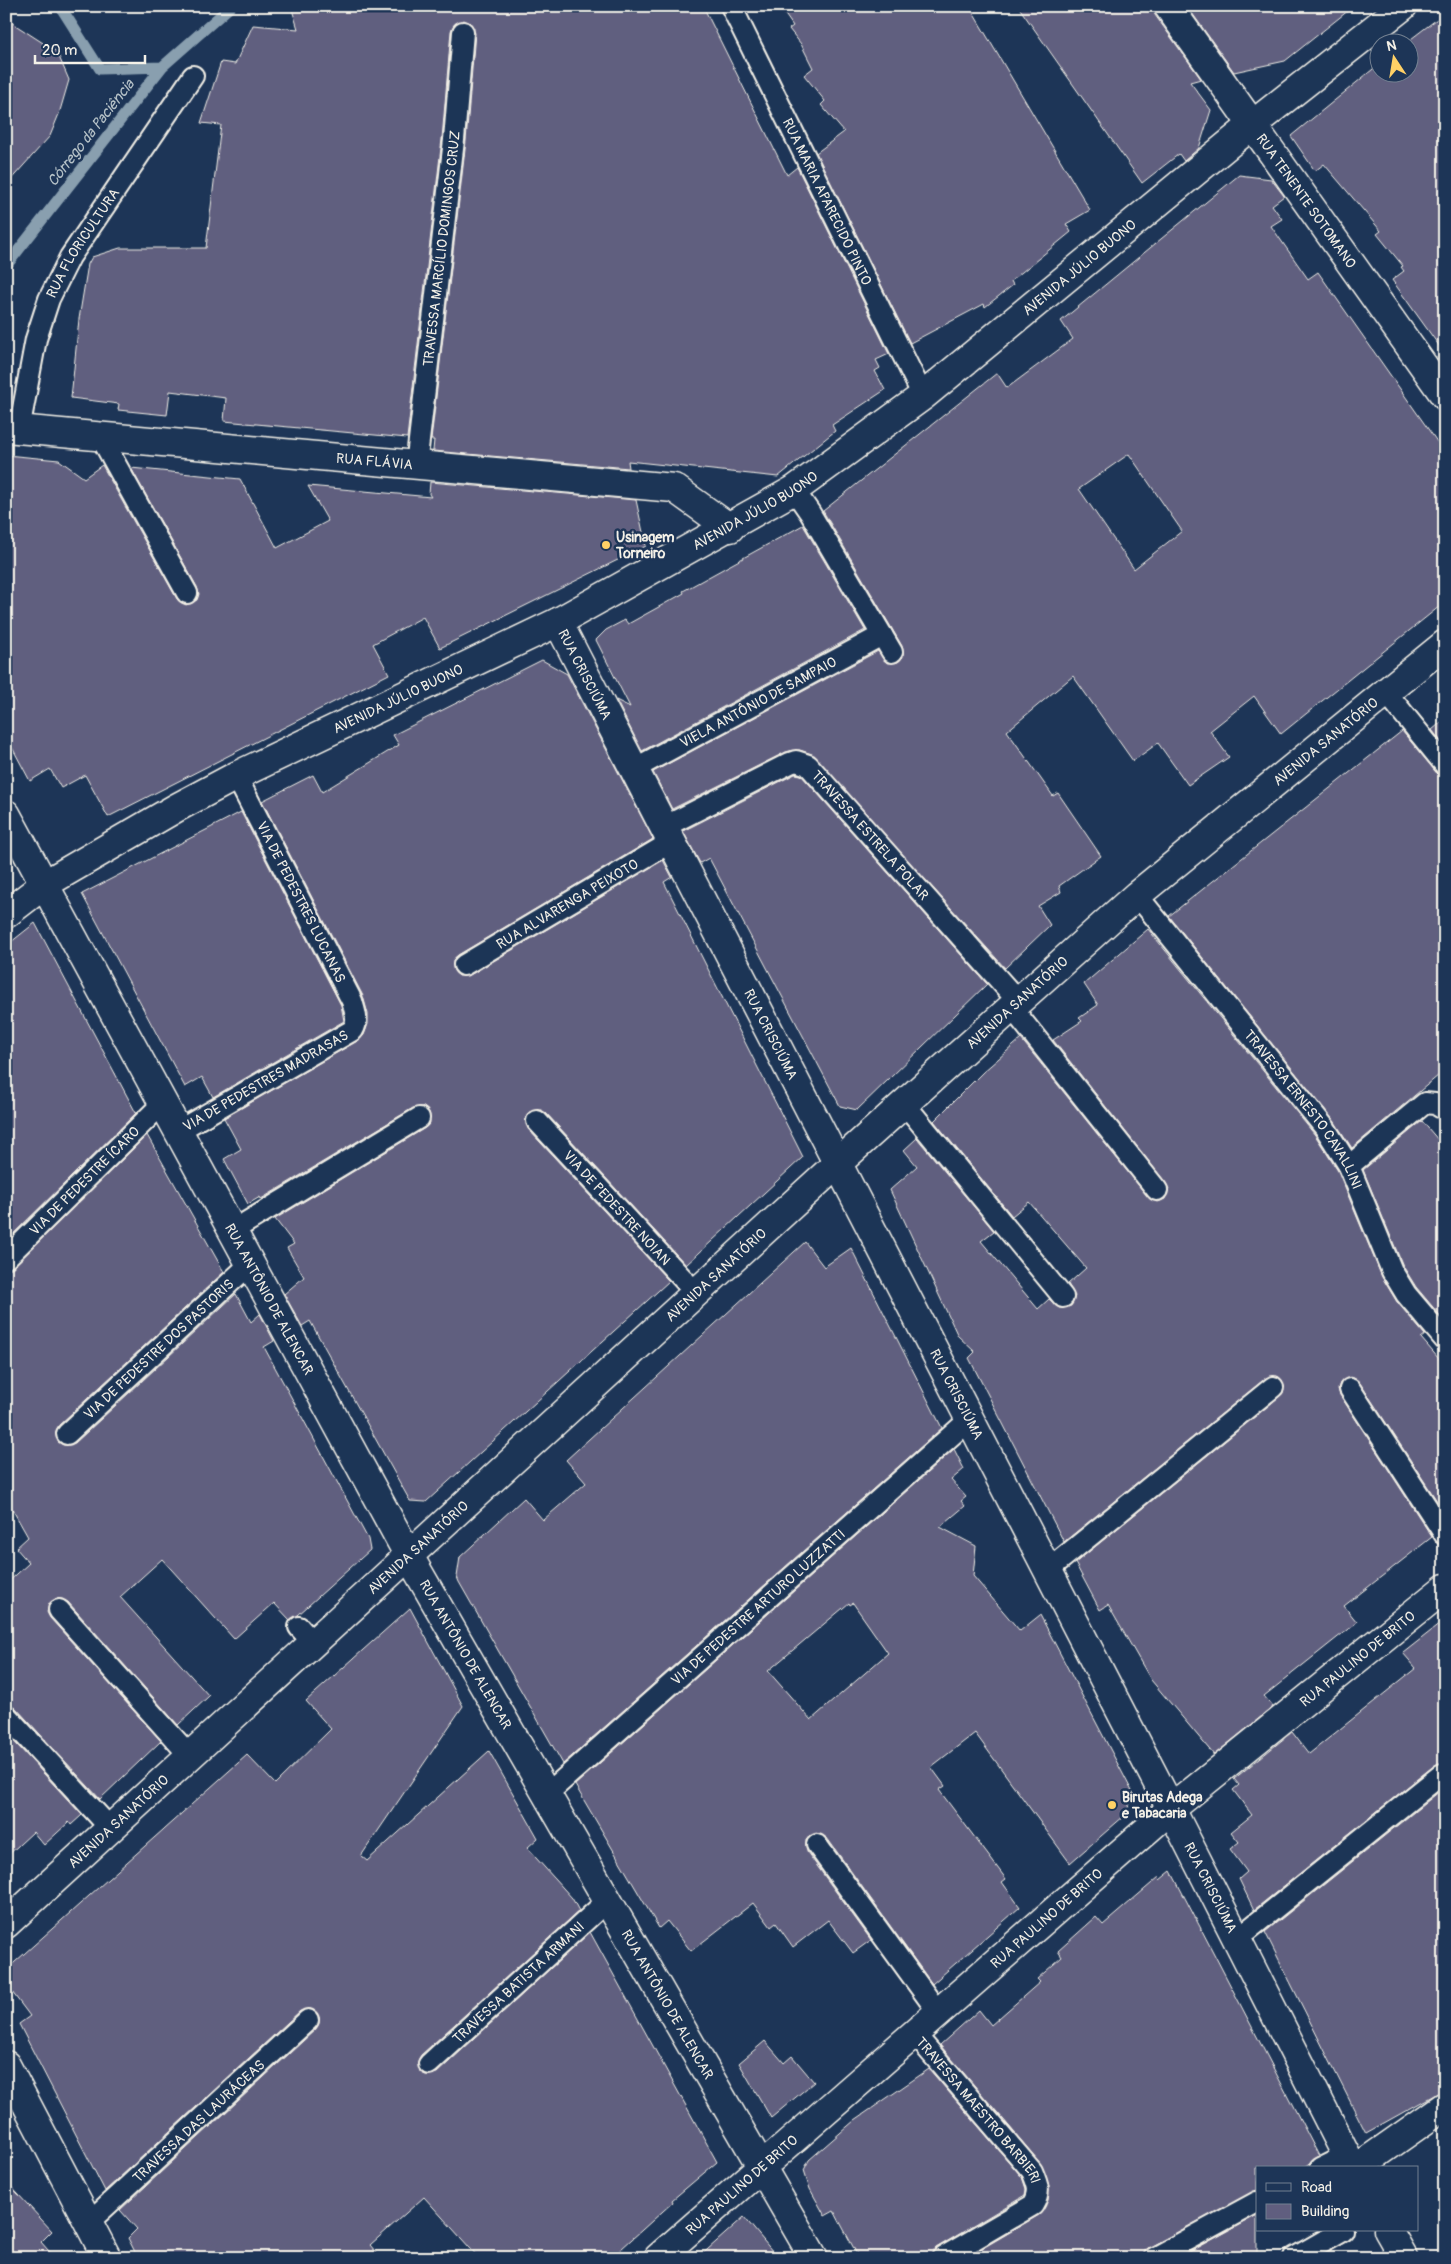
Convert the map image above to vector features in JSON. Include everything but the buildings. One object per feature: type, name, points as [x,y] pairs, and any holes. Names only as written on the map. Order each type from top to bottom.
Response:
[{"type":"street","name":"RUA TENENTE SOTOMANO","points":[[1168,6],[1445,396]]},
{"type":"street","name":"AVENIDA JÚLIO BUONO","points":[[6,914],[45,884],[236,776],[558,622],[730,528],[794,490],[923,396],[1252,125],[1403,6]]},
{"type":"street","name":"RUA FLÁVIA","points":[[13,429],[674,488],[730,528]]},
{"type":"street","name":"RUA CRISCIÚMA","points":[[558,622],[1352,2163]]},
{"type":"street","name":"AVENIDA SANATÓRIO","points":[[6,1924],[190,1756],[306,1635],[409,1556],[838,1163],[1015,1004],[1138,895],[1445,644]]},
{"type":"street","name":"RUA ANTÔNIO DE ALENCAR","points":[[6,814],[409,1556],[814,2258]]},
{"type":"street","name":"RUA PAULINO DE BRITO","points":[[658,2258],[1171,1809],[1445,1588]]},
{"type":"street","points":[[6,2065],[107,2258]]},
{"type":"street","points":[[1352,2163],[1445,2106]]},
{"type":"street","points":[[1389,2232],[1404,2258]]},
{"type":"lane","name":"RUA MARIA APARECIDO PINTO","points":[[730,6],[923,396]]},
{"type":"lane","name":"TRAVESSA MARCÍLIO DOMINGOS CRUZ","points":[[416,466],[454,140],[463,32]]},
{"type":"lane","name":"RUA FLORICULTURA","points":[[13,429],[36,339],[50,299],[66,265],[111,195],[193,76]]},
{"type":"lane","points":[[100,436],[187,593]]},
{"type":"lane","points":[[794,490],[810,513],[892,652]]},
{"type":"lane","name":"VIELA ANTÔNIO DE SAMPAIO","points":[[634,769],[882,634]]},
{"type":"lane","points":[[1386,692],[1445,764]]},
{"type":"lane","name":"TRAVESSA ESTRELA POLAR","points":[[668,835],[790,762],[802,762],[808,765],[1015,1004],[1157,1190]]},
{"type":"lane","name":"VIA DE PEDESTRES LUCANAS","points":[[236,776],[352,1001],[357,1016],[357,1024],[353,1030]]},
{"type":"lane","name":"RUA ALVARENGA PEIXOTO","points":[[464,965],[668,835]]},
{"type":"lane","name":"TRAVESSA ERNESTO CAVALLINI","points":[[1138,895],[1325,1128],[1349,1166],[1392,1270],[1406,1294],[1445,1340]]},
{"type":"lane","name":"VIA DE PEDESTRES MADRASAS","points":[[178,1130],[353,1030]]},
{"type":"lane","name":"VIA DE PEDESTRE ÍCARO","points":[[6,1258],[163,1103]]},
{"type":"lane","points":[[904,1103],[1064,1297]]},
{"type":"lane","points":[[1349,1166],[1425,1103],[1435,1104],[1445,1110]]},
{"type":"lane","points":[[232,1231],[419,1118]]},
{"type":"lane","name":"VIA DE PEDESTRE NOIAN","points":[[537,1121],[696,1293]]},
{"type":"lane","name":"VIA DE PEDESTRE DOS PASTORIS","points":[[67,1434],[250,1264]]},
{"type":"lane","points":[[1048,1570],[1273,1387]]},
{"type":"lane","points":[[1350,1389],[1445,1535]]},
{"type":"lane","name":"VIA DE PEDESTRE ARTURO LUZZATTI","points":[[547,1794],[970,1419]]},
{"type":"lane","points":[[59,1610],[190,1756]]},
{"type":"lane","points":[[6,1715],[111,1829]]},
{"type":"lane","points":[[1237,1939],[1442,1774]]},
{"type":"lane","points":[[817,1845],[938,2012]]},
{"type":"lane","name":"TRAVESSA BATISTA ARMANI","points":[[429,2064],[608,1900]]},
{"type":"lane","name":"TRAVESSA DAS LAURÁCEAS","points":[[89,2222],[308,2020]]},
{"type":"lane","name":"TRAVESSA MAESTRO BARBIERI","points":[[914,2033],[1032,2172],[1039,2185],[1039,2196],[1033,2205],[942,2258]]},
{"type":"lane","points":[[1333,2166],[1352,2163]]},
{"type":"lane","points":[[1154,2258],[1256,2203]]},
{"type":"lane","points":[[1294,2258],[1340,2232]]},
{"type":"waterway","points":[[60,6],[100,69],[162,67]]},
{"type":"waterway","name":"Córrego da Paciência","points":[[6,266],[162,67],[231,6]]},
{"type":"place","name":"Usinagem Torneiro","points":[[606,545]]},
{"type":"place","name":"Birutas Adega e Tabacaria","points":[[1112,1805]]}]
